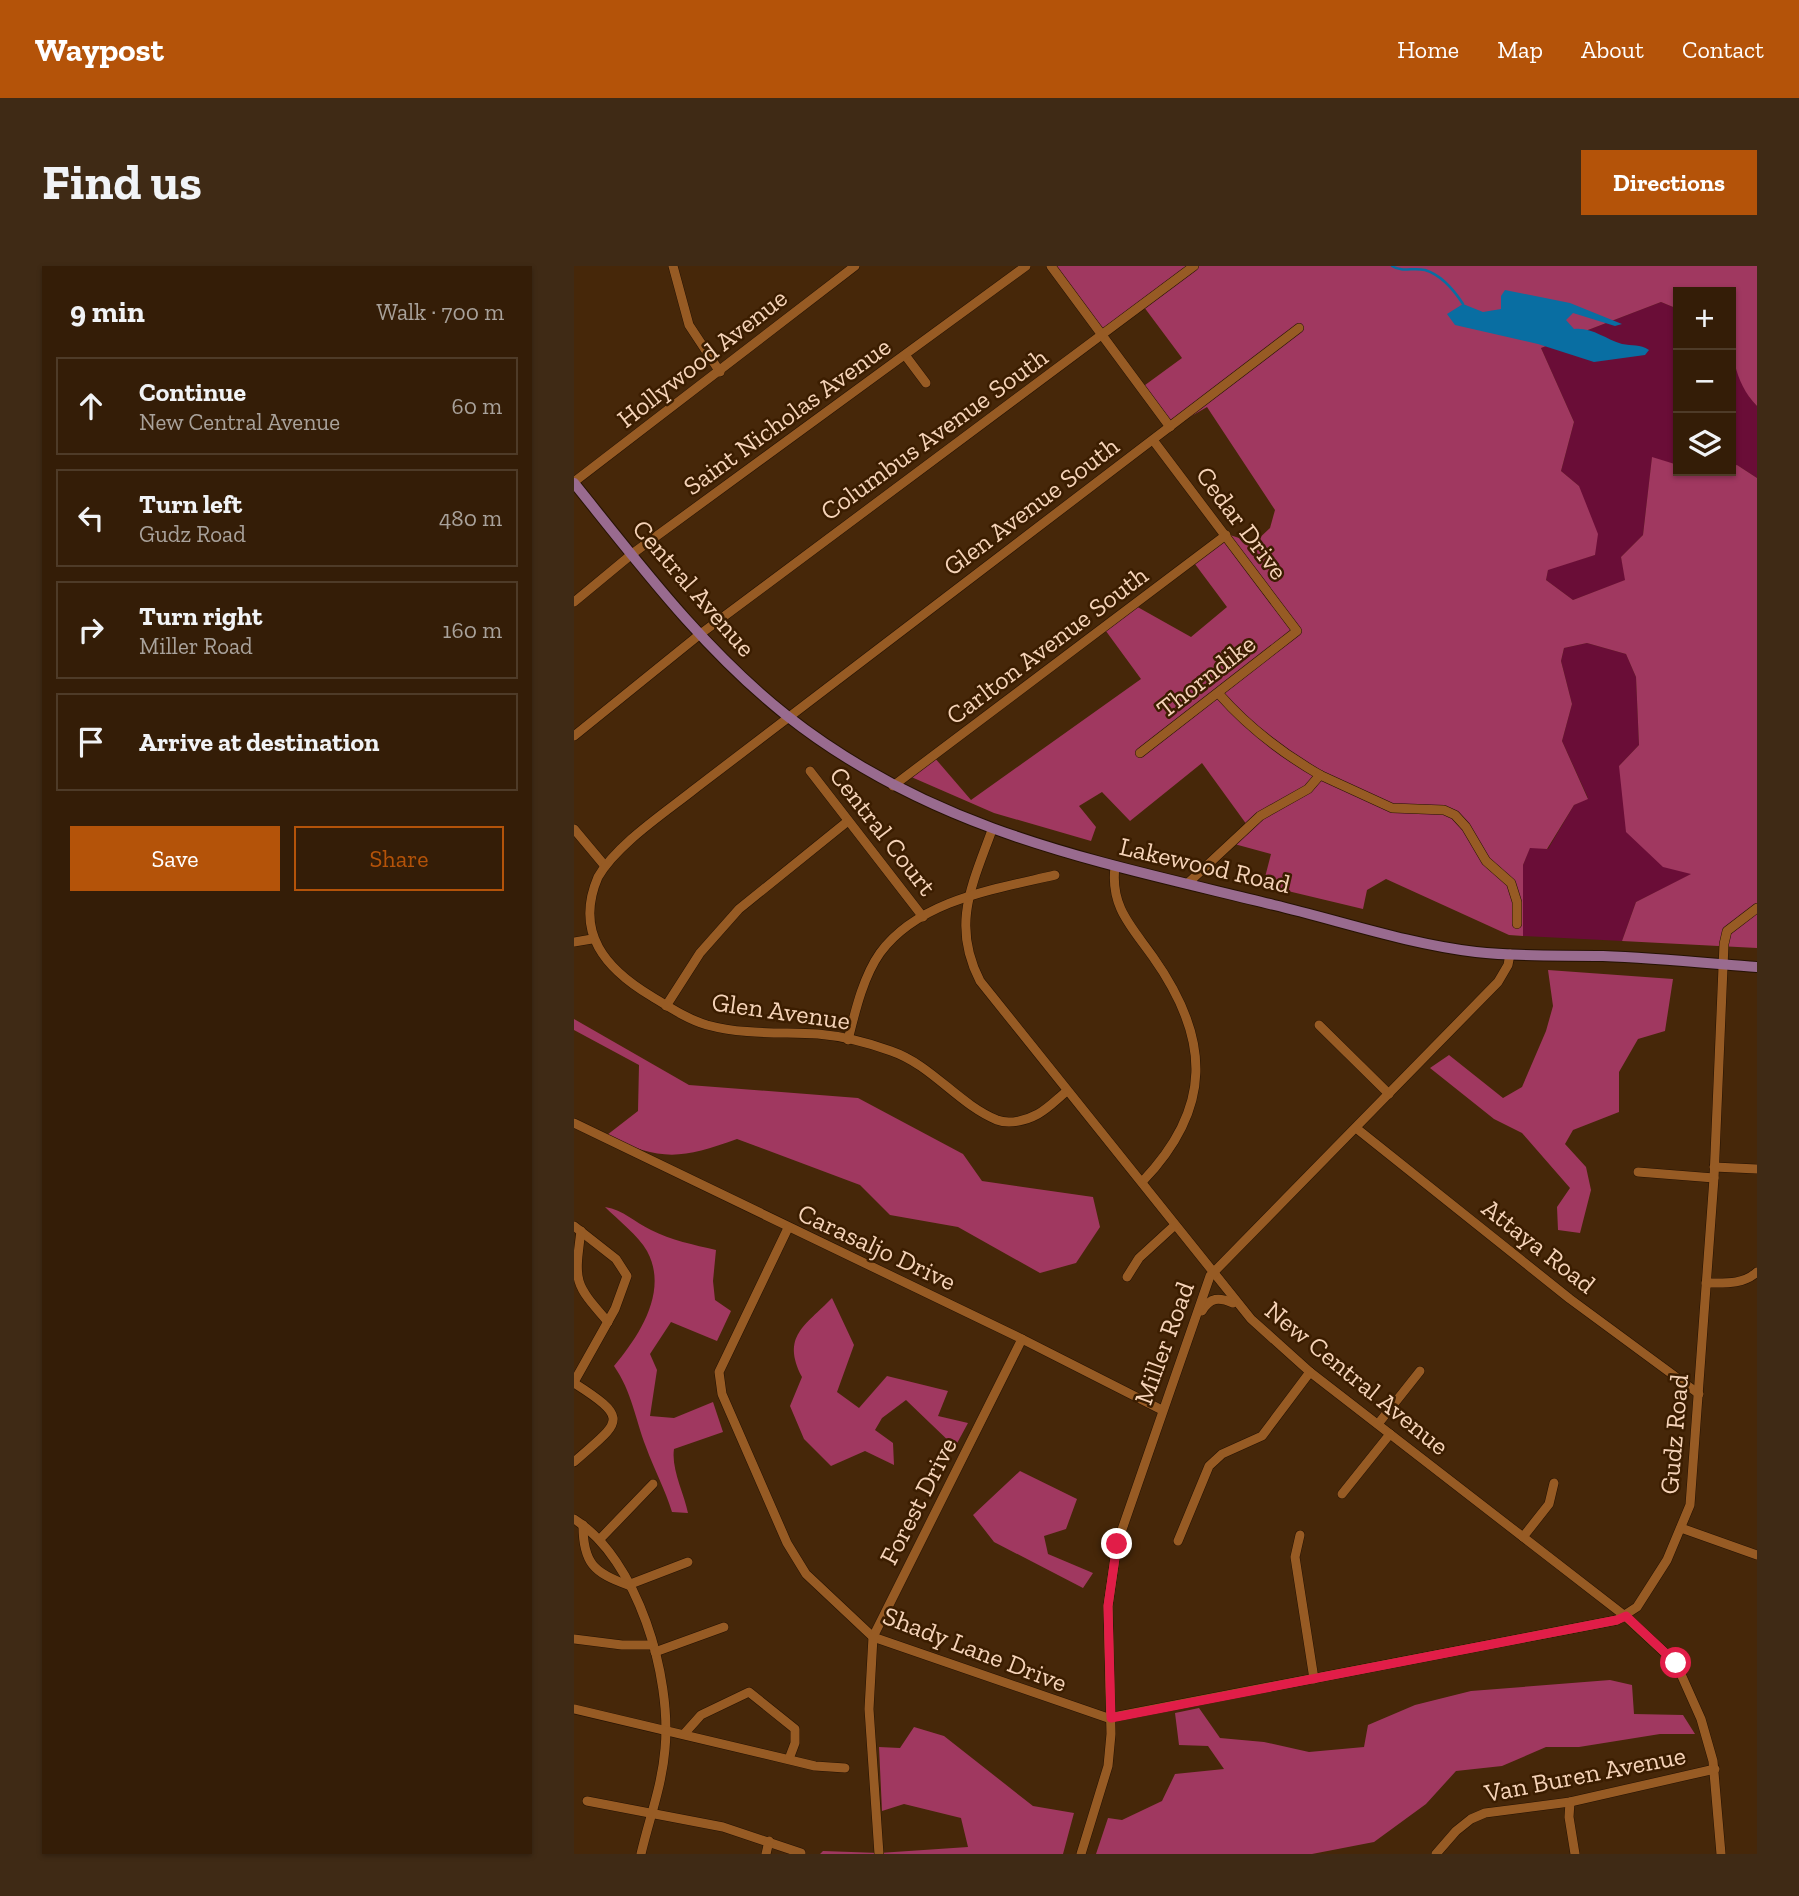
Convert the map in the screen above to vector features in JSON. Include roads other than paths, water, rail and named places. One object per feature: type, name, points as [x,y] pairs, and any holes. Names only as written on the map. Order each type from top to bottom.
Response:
[{"type":"main road","name":"Central Avenue","points":[[574,482],[699,635],[787,716]]},
{"type":"main road","name":"Lakewood Road","points":[[787,716],[830,747],[893,786],[992,830],[1115,867],[1422,944],[1510,954],[1757,967]]},
{"type":"street","points":[[673,266],[689,325],[720,372]]},
{"type":"street","name":"Hollywood Avenue","points":[[574,482],[855,266]]},
{"type":"street","name":"Saint Nicholas Avenue","points":[[574,602],[632,554],[1026,266]]},
{"type":"street","points":[[1051,266],[1170,427]]},
{"type":"street","name":"Columbus Avenue South","points":[[574,736],[699,635],[1194,266]]},
{"type":"street","name":"Glen Avenue South","points":[[787,716],[1299,328]]},
{"type":"street","points":[[905,355],[926,383]]},
{"type":"street","name":"Cedar Drive","points":[[1153,440],[1297,631]]},
{"type":"street","name":"Carlton Avenue South","points":[[893,786],[1226,535]]},
{"type":"street","name":"Thorndike","points":[[1140,753],[1297,631]]},
{"type":"street","points":[[1219,694],[1259,733],[1289,757],[1320,775],[1392,808],[1444,810],[1455,815],[1466,827],[1486,861],[1511,883],[1517,902],[1517,924]]},
{"type":"street","name":"Glen Avenue","points":[[787,716],[643,830],[606,866],[598,878],[587,907],[592,939],[603,962],[626,982],[666,1006],[720,1027],[761,1033],[821,1035],[892,1051],[912,1061],[998,1120],[1011,1122],[1028,1119],[1068,1091]]},
{"type":"street","name":"Central Court","points":[[810,771],[923,917]]},
{"type":"street","points":[[1187,884],[1260,816],[1308,789],[1320,775]]},
{"type":"street","points":[[666,1006],[700,953],[732,916],[848,821]]},
{"type":"street","points":[[574,828],[606,866]]},
{"type":"street","name":"New Central Avenue","points":[[992,830],[968,897],[966,944],[971,963],[1000,1008],[1238,1305],[1310,1372],[1626,1616],[1676,1663],[1701,1719],[1715,1769],[1720,1854]]},
{"type":"street","points":[[1115,867],[1115,899],[1183,1004],[1195,1053],[1194,1090],[1184,1128],[1167,1156],[1142,1182]]},
{"type":"street","points":[[848,1040],[858,1004],[877,957],[904,929],[923,917],[968,897],[1055,875]]},
{"type":"street","name":"Gudz Road","points":[[1626,1616],[1637,1607],[1667,1560],[1690,1505],[1714,1178],[1727,931],[1757,908]]},
{"type":"street","points":[[574,942],[592,939]]},
{"type":"street","name":"Miller Road","points":[[1081,1854],[1108,1766],[1111,1718],[1110,1580],[1117,1544],[1212,1273],[1498,982],[1508,965],[1510,954]]},
{"type":"street","points":[[1319,1025],[1389,1094]]},
{"type":"street","name":"Carasaljo Drive","points":[[574,1124],[1022,1339],[1162,1410]]},
{"type":"street","name":"Attaya Road","points":[[1356,1128],[1570,1298],[1699,1394]]},
{"type":"street","points":[[1714,1167],[1757,1169]]},
{"type":"street","points":[[1638,1172],[1714,1178]]},
{"type":"street","points":[[1127,1277],[1139,1258],[1175,1225]]},
{"type":"street","points":[[574,1462],[606,1433],[614,1419],[614,1412],[607,1405],[574,1382],[608,1322],[626,1276],[616,1259],[578,1228]]},
{"type":"street","points":[[578,1228],[575,1283],[608,1322]]},
{"type":"street","name":"Shady Lane Drive","points":[[788,1228],[720,1366],[722,1394],[787,1543],[800,1565],[823,1592],[873,1637],[999,1683],[1111,1718]]},
{"type":"street","points":[[1706,1283],[1733,1283],[1751,1278],[1757,1272]]},
{"type":"street","points":[[1191,1330],[1208,1301],[1222,1299],[1238,1305]]},
{"type":"street","name":"Forest Drive","points":[[879,1854],[869,1709],[873,1637],[1022,1339]]},
{"type":"street","points":[[1378,1424],[1420,1371]]},
{"type":"street","points":[[1178,1541],[1209,1466],[1222,1454],[1262,1436],[1310,1372]]},
{"type":"street","points":[[1342,1494],[1390,1434]]},
{"type":"street","points":[[1523,1537],[1549,1504],[1554,1483]]},
{"type":"street","points":[[601,1538],[653,1484]]},
{"type":"street","points":[[574,1519],[601,1538],[628,1585],[654,1648],[661,1678],[666,1730],[661,1782],[641,1854]]},
{"type":"street","points":[[583,1525],[583,1540],[591,1564],[607,1577],[628,1585],[688,1562]]},
{"type":"street","points":[[1681,1528],[1757,1555]]},
{"type":"street","points":[[1300,1535],[1294,1557],[1314,1679]]},
{"type":"street","points":[[1111,1718],[1617,1620],[1626,1616]]},
{"type":"street","points":[[574,1639],[654,1648],[724,1627]]},
{"type":"street","points":[[684,1734],[701,1715],[749,1692],[794,1729],[795,1743],[789,1759]]},
{"type":"street","points":[[574,1709],[815,1766],[845,1768]]},
{"type":"street","name":"Van Buren Avenue","points":[[1436,1854],[1457,1831],[1478,1816],[1570,1802],[1715,1769]]},
{"type":"street","points":[[587,1801],[723,1827],[801,1853]]},
{"type":"street","points":[[1570,1802],[1569,1817],[1574,1854]]},
{"type":"street","points":[[766,1854],[769,1841]]},
{"type":"water","points":[[1505,290],[1570,303],[1622,324],[1615,326],[1573,313],[1566,320],[1574,329],[1587,330],[1622,344],[1649,350],[1645,355],[1594,362],[1538,344],[1455,325],[1447,314],[1463,304],[1483,312],[1501,309],[1501,296]]},
{"type":"waterway","points":[[1392,266],[1431,272],[1447,284],[1463,304]]}]
